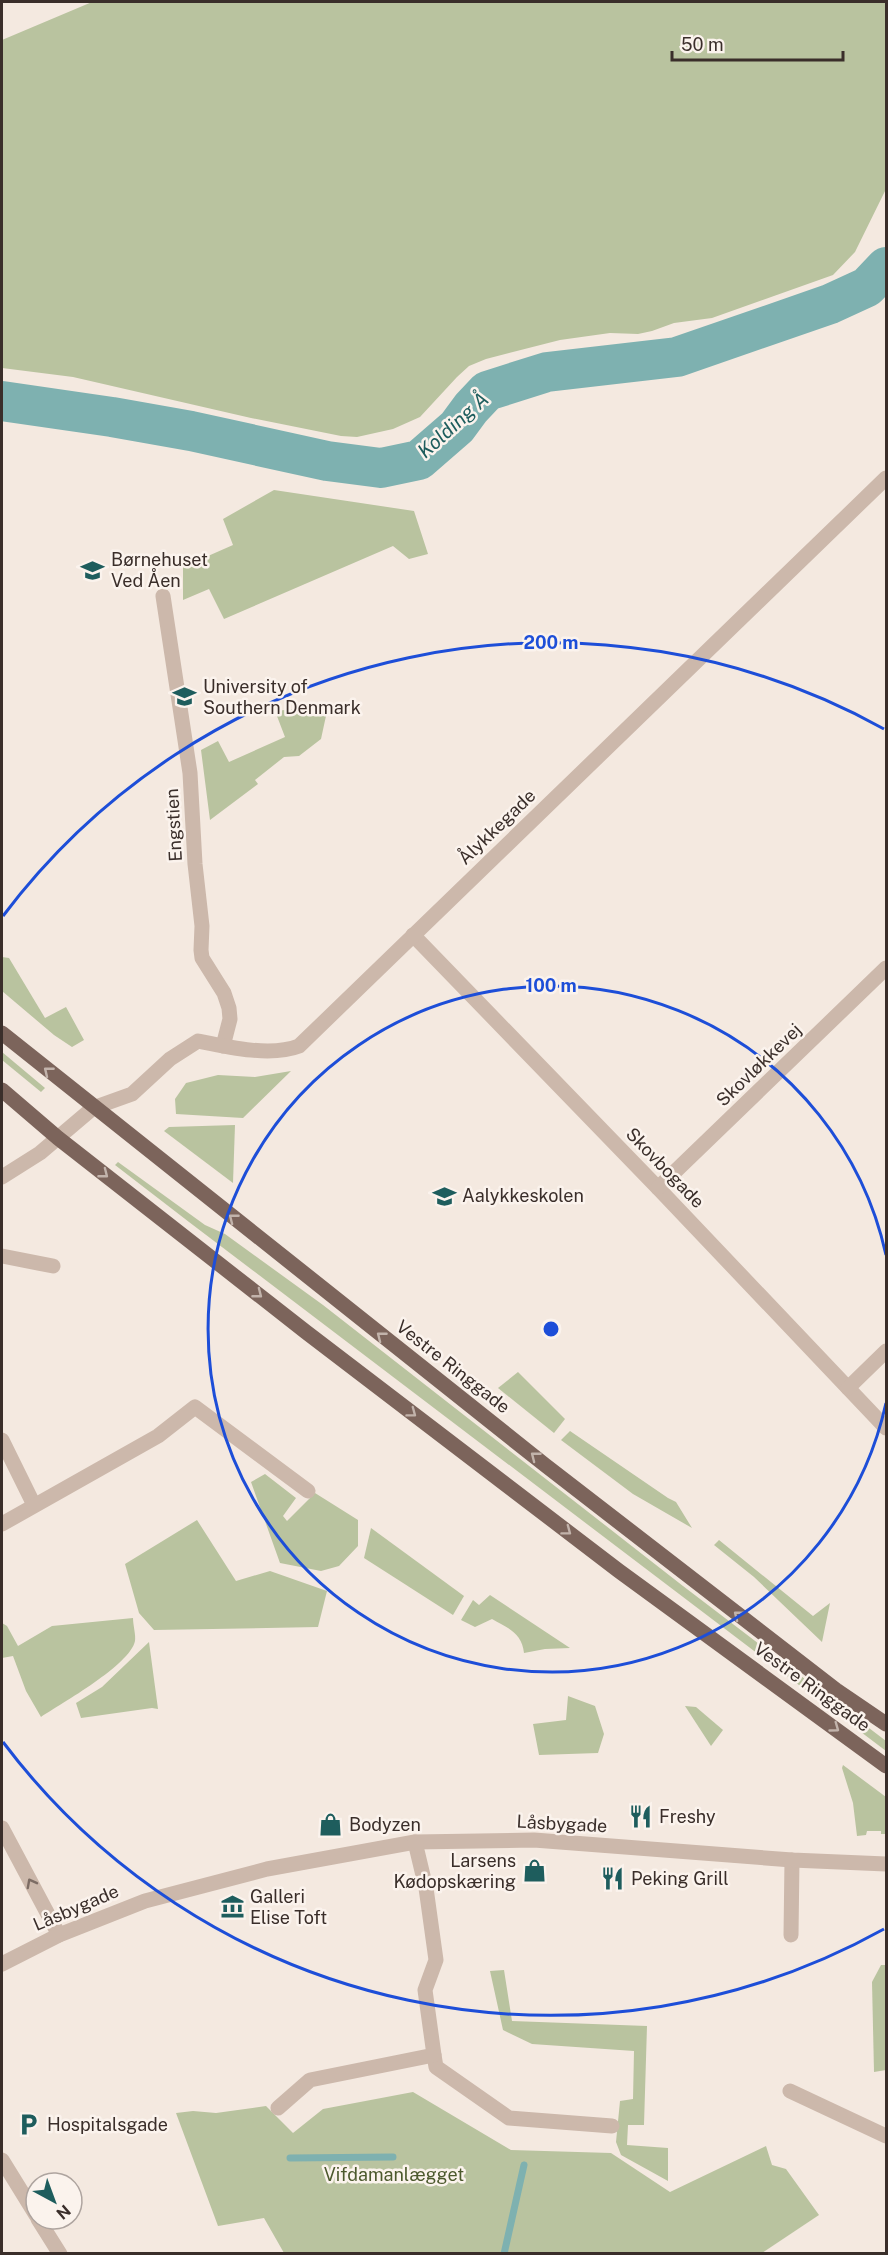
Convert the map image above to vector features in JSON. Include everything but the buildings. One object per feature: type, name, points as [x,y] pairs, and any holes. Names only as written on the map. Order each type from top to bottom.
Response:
[{"type":"main road","name":"Vestre Ringgade","points":[[2,1033],[93,1108],[545,1465],[836,1690],[886,1724]]},
{"type":"main road","name":"Vestre Ringgade","points":[[2,1090],[58,1138],[315,1339],[610,1564],[886,1766]]},
{"type":"street","name":"Ålykkegade","points":[[93,1108],[132,1094],[170,1059],[198,1041],[273,1051],[289,1050],[299,1046],[886,478]]},
{"type":"street","name":"Engstien","points":[[162,596],[190,773],[195,864],[202,926],[202,958],[224,993],[229,1008],[230,1019],[223,1046]]},
{"type":"street","name":"Skovbogade","points":[[413,935],[886,1428]]},
{"type":"street","name":"Skovløkkevej","points":[[658,1188],[886,968]]},
{"type":"street","points":[[2,1177],[58,1138],[93,1108]]},
{"type":"street","points":[[2,1256],[53,1266]]},
{"type":"street","points":[[848,1388],[886,1351]]},
{"type":"street","points":[[2,1524],[158,1436],[195,1407],[308,1491]]},
{"type":"street","points":[[2,1440],[34,1505]]},
{"type":"street","points":[[2,1828],[59,1935]]},
{"type":"street","name":"Låsbygade","points":[[2,1964],[59,1935],[145,1901],[234,1877],[415,1842],[534,1840],[792,1860],[886,1864]]},
{"type":"street","points":[[415,1842],[426,1888],[436,1960],[425,1990],[436,2067],[509,2118],[612,2126]]},
{"type":"street","points":[[791,1935],[792,1860]]},
{"type":"street","points":[[278,2108],[309,2080],[434,2055]]},
{"type":"street","points":[[790,2091],[886,2136]]},
{"type":"street","points":[[2,2160],[24,2196]]},
{"type":"street","points":[[46,2231],[60,2253]]},
{"type":"green space","points":[[92,2],[886,2],[886,189],[855,252],[833,275],[712,318],[674,323],[638,334],[610,333],[560,340],[486,359],[469,366],[420,417],[393,429],[357,437],[341,436],[251,418],[73,377],[2,368],[2,40]]},
{"type":"green space","points":[[274,490],[414,511],[428,554],[409,559],[393,546],[224,619],[209,589],[183,600],[183,567],[233,545],[223,519]]},
{"type":"green space","points":[[329,702],[321,739],[299,756],[284,757],[255,780],[258,784],[210,820],[201,750],[218,741],[229,762],[285,737],[275,711],[314,707]]},
{"type":"green space","points":[[2,957],[9,958],[45,1018],[66,1007],[84,1040],[72,1047],[54,1035],[2,991]]},
{"type":"green space","points":[[2,1052],[45,1088],[41,1092],[2,1060]]},
{"type":"green space","points":[[291,1071],[243,1118],[176,1114],[175,1099],[186,1083],[218,1075],[255,1077]]},
{"type":"green space","points":[[235,1125],[233,1183],[164,1131],[169,1127]]},
{"type":"green space","points":[[118,1162],[205,1225],[225,1234],[323,1305],[886,1741],[886,1751],[189,1222],[115,1165]]},
{"type":"green space","points":[[518,1372],[565,1419],[554,1433],[498,1388]]},
{"type":"green space","points":[[570,1431],[676,1502],[692,1528],[633,1494],[561,1440]]},
{"type":"green space","points":[[265,1474],[296,1498],[283,1516],[287,1521],[315,1493],[358,1520],[358,1546],[339,1566],[321,1571],[280,1563],[251,1482]]},
{"type":"green space","points":[[197,1520],[236,1581],[270,1571],[327,1591],[318,1627],[154,1630],[139,1613],[125,1564]]},
{"type":"green space","points":[[371,1528],[464,1596],[453,1615],[364,1558]]},
{"type":"green space","points":[[719,1540],[813,1616],[830,1603],[822,1642],[754,1577],[714,1545]]},
{"type":"green space","points":[[490,1595],[570,1648],[524,1653],[517,1636],[509,1628],[492,1619],[475,1627],[461,1620],[473,1600],[479,1605]]},
{"type":"green space","points":[[133,1618],[135,1641],[121,1661],[94,1683],[41,1717],[26,1691],[13,1656],[2,1658],[2,1623],[7,1626],[18,1646],[52,1626]]},
{"type":"green space","points":[[149,1642],[158,1709],[81,1718],[76,1703],[102,1687]]},
{"type":"green space","points":[[568,1696],[595,1706],[604,1734],[598,1753],[539,1755],[533,1724],[566,1720]]},
{"type":"green space","points":[[685,1706],[696,1707],[723,1730],[711,1746]]},
{"type":"green space","points":[[843,1765],[886,1797],[886,1834],[881,1834],[881,1831],[867,1831],[866,1835],[857,1836],[853,1803]]},
{"type":"green space","points":[[881,1965],[886,1965],[886,2070],[874,2072],[872,1982]]},
{"type":"green space","points":[[504,1970],[512,2021],[647,2026],[644,2125],[628,2125],[627,2145],[668,2148],[668,2181],[621,2155],[616,2142],[620,2101],[633,2099],[634,2051],[532,2044],[503,2030],[490,1971]]},
{"type":"green space","name":"Vifdamanlægget","points":[[413,2092],[511,2150],[611,2153],[670,2192],[766,2146],[772,2165],[786,2169],[819,2215],[762,2253],[284,2253],[264,2218],[218,2226],[176,2113],[193,2111],[216,2113],[266,2106],[293,2133],[323,2109]]},
{"type":"waterway","name":"Kolding Å","points":[[2,401],[112,417],[191,431],[327,461],[381,468],[419,460],[457,427],[487,391],[547,372],[677,357],[830,304],[867,287],[886,267]]},
{"type":"waterway","points":[[290,2158],[393,2157]]},
{"type":"waterway","points":[[504,2254],[524,2165]]},
{"type":"place","name":"Børnehuset Ved Åen","points":[[93,570]]},
{"type":"place","name":"University of Southern Denmark","points":[[185,697]]},
{"type":"place","name":"Aalykkeskolen","points":[[444,1196]]},
{"type":"place","name":"Freshy","points":[[641,1817]]},
{"type":"place","name":"Bodyzen","points":[[331,1825]]},
{"type":"place","name":"Larsens Kødopskæring","points":[[534,1871]]},
{"type":"place","name":"Peking Grill","points":[[613,1879]]},
{"type":"place","name":"Galleri Elise Toft","points":[[232,1907]]},
{"type":"place","name":"Hospitalsgade","points":[[29,2125]]}]
